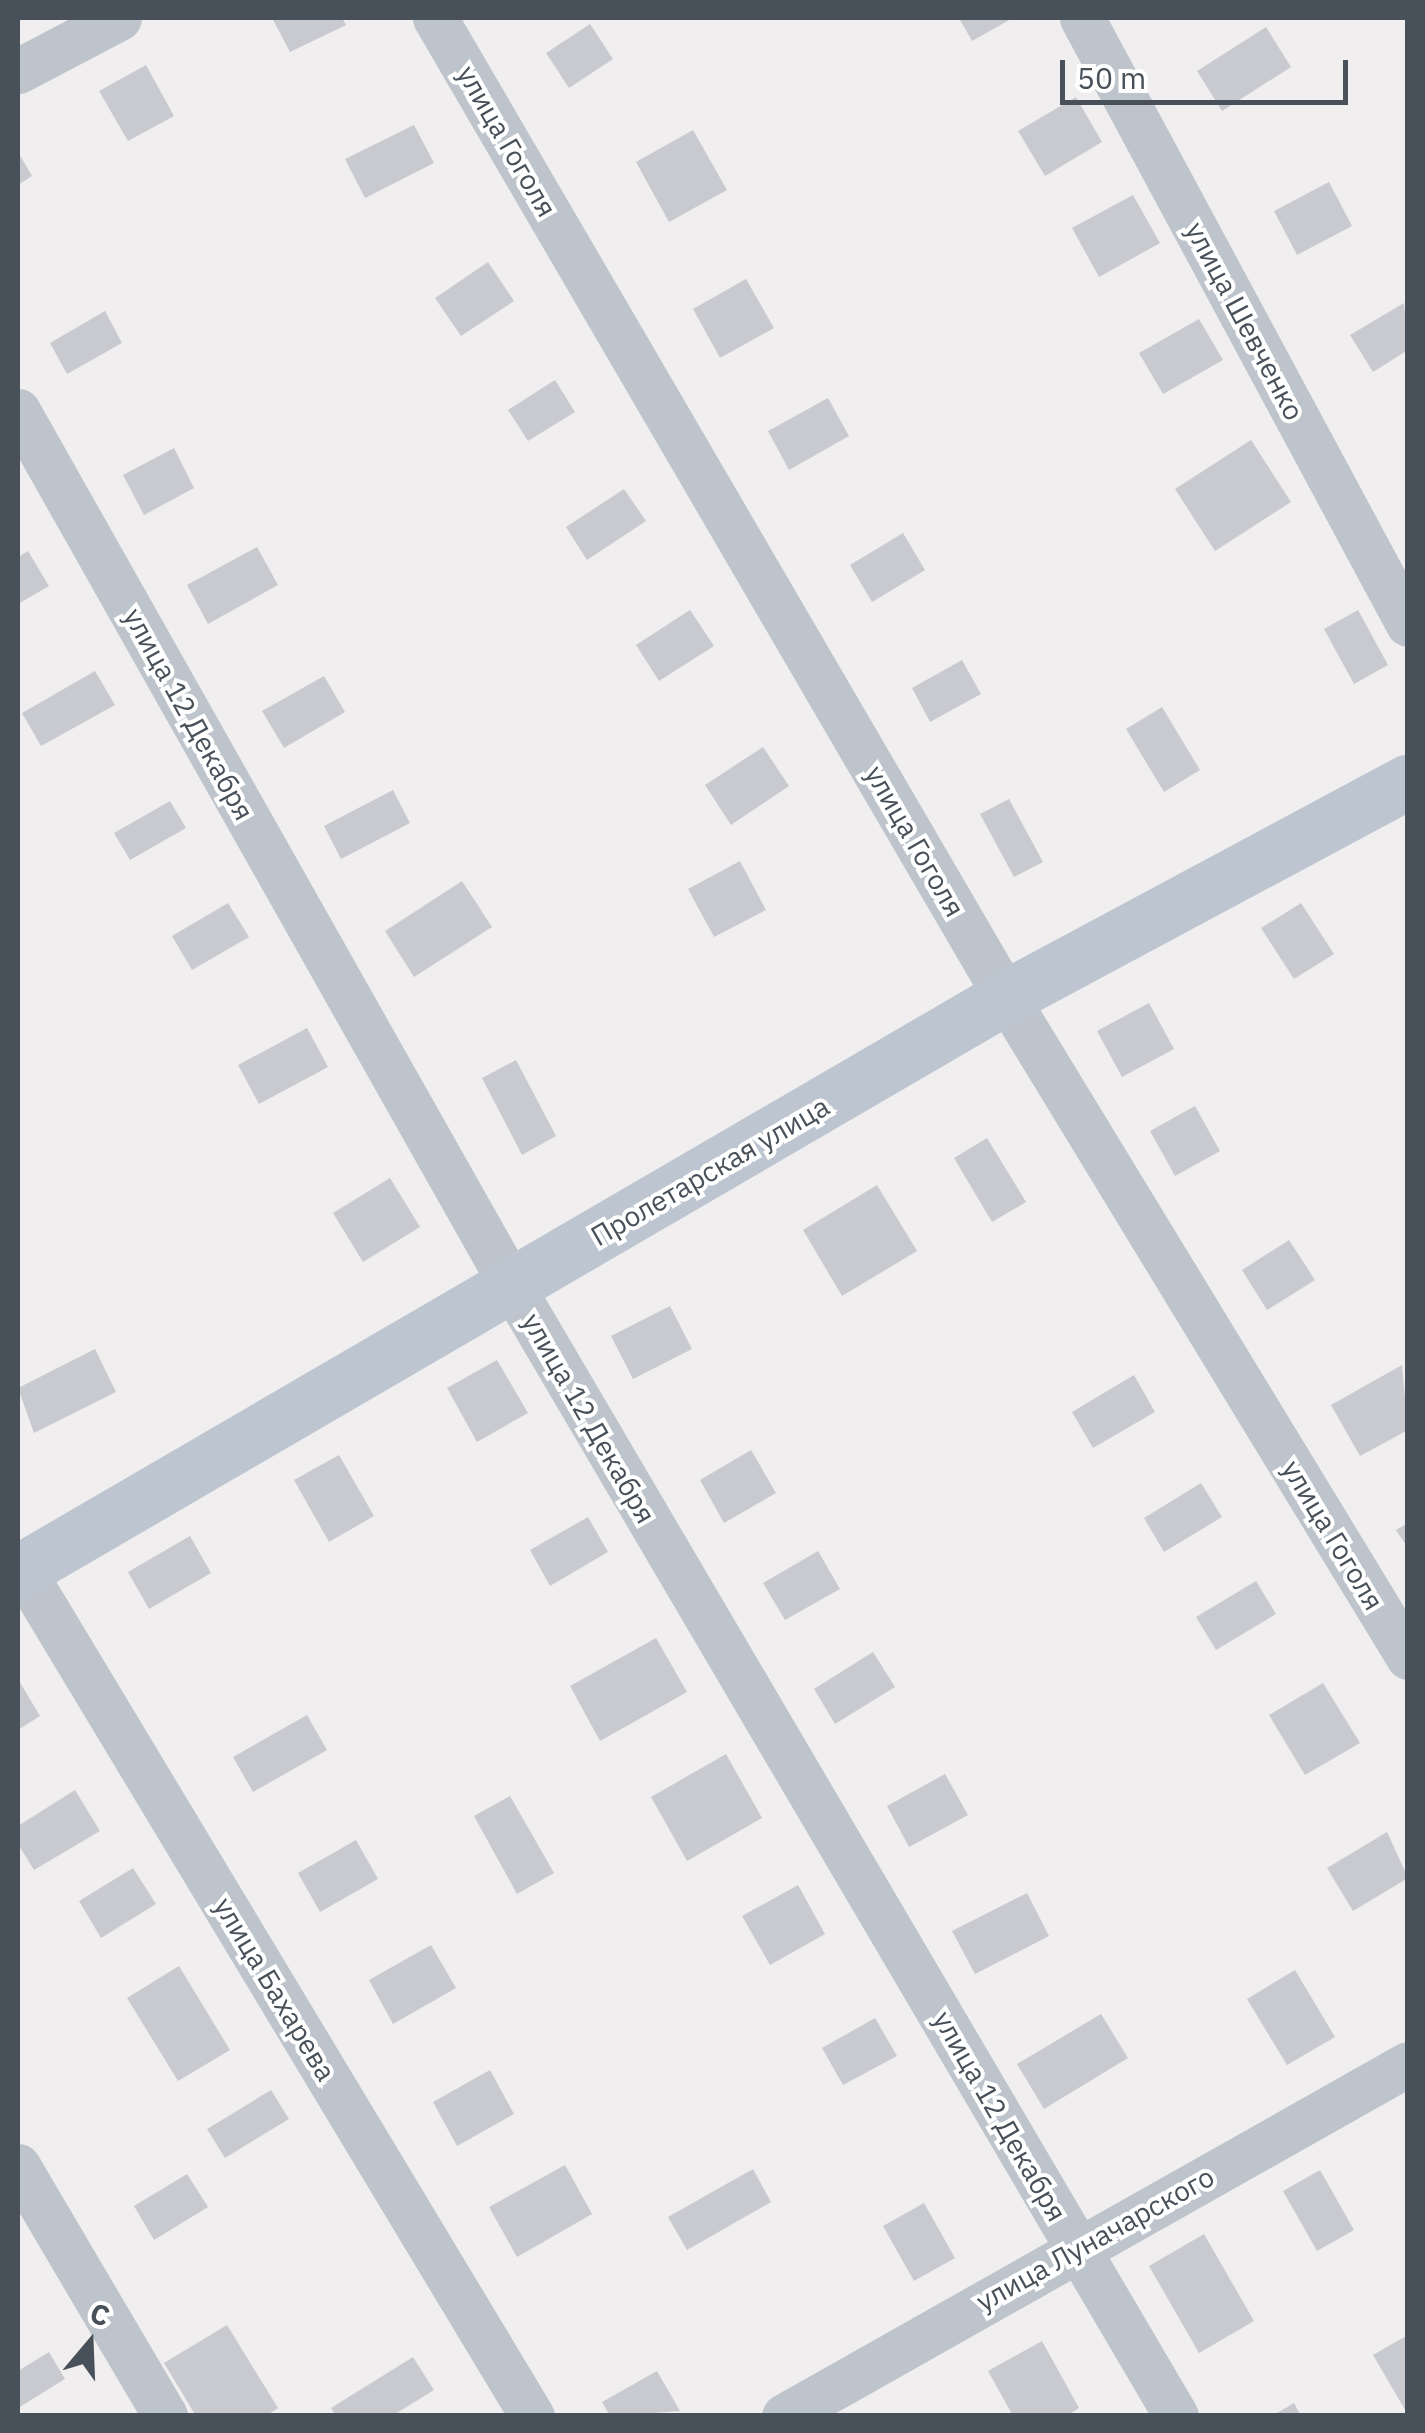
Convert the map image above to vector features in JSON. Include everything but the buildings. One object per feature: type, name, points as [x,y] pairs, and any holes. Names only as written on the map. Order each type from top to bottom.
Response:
[{"type":"main road","name":"Пролетарская улица","points":[[19,1568],[512,1288],[1006,997],[1408,781]]},
{"type":"street","points":[[18,71],[119,18]]},
{"type":"street","name":"улица Гоголя","points":[[435,18],[1006,997],[1408,1658]]},
{"type":"street","name":"улица Шевченко","points":[[1082,18],[1408,624]]},
{"type":"street","name":"улица 12 Декабря","points":[[18,411],[512,1288],[1176,2416]]},
{"type":"street","name":"улица Бахарева","points":[[19,1568],[532,2416]]},
{"type":"street","name":"улица Луначарского","points":[[784,2416],[1408,2064]]},
{"type":"street","points":[[18,2166],[165,2416]]}]
